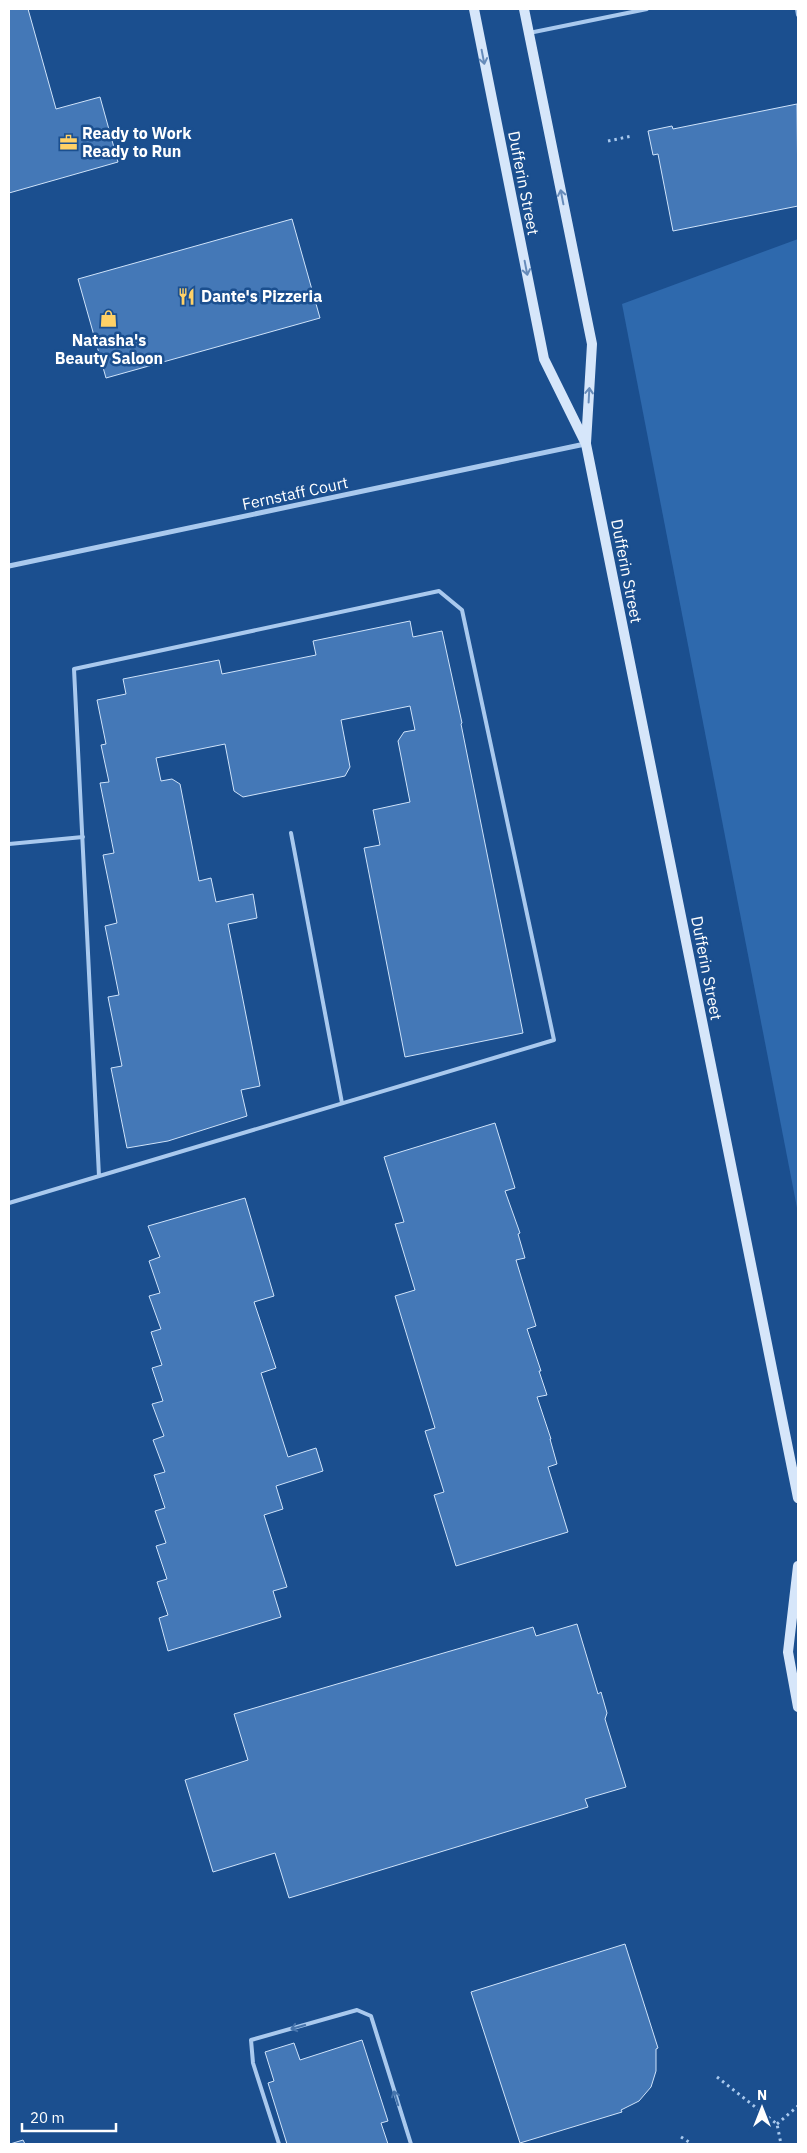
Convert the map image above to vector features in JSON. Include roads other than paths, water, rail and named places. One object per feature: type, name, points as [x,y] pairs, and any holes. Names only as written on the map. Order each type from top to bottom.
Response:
[{"type":"main road","name":"Dufferin Street","points":[[474,9],[544,359],[586,444]]},
{"type":"main road","name":"Dufferin Street","points":[[524,9],[592,344],[586,444],[798,1498]]},
{"type":"main road","points":[[798,1566],[788,1652],[798,1707]]},
{"type":"street","name":"Fernstaff Court","points":[[9,566],[586,444]]},
{"type":"lane","points":[[529,34],[647,9]]},
{"type":"lane","points":[[797,9],[798,15]]},
{"type":"lane","points":[[9,1203],[554,1040],[462,610],[439,591],[74,669],[99,1176]]},
{"type":"lane","points":[[291,833],[342,1103]]},
{"type":"lane","points":[[9,844],[83,837]]},
{"type":"lane","points":[[280,2144],[252,2063],[251,2040],[357,2010],[371,2016],[410,2144]]},
{"type":"place","name":"Ready to Work Ready to Run","points":[[68,142]]},
{"type":"place","name":"Dante's Pizzeria","points":[[187,296]]},
{"type":"place","name":"Natasha's Beauty Saloon","points":[[109,319]]}]
